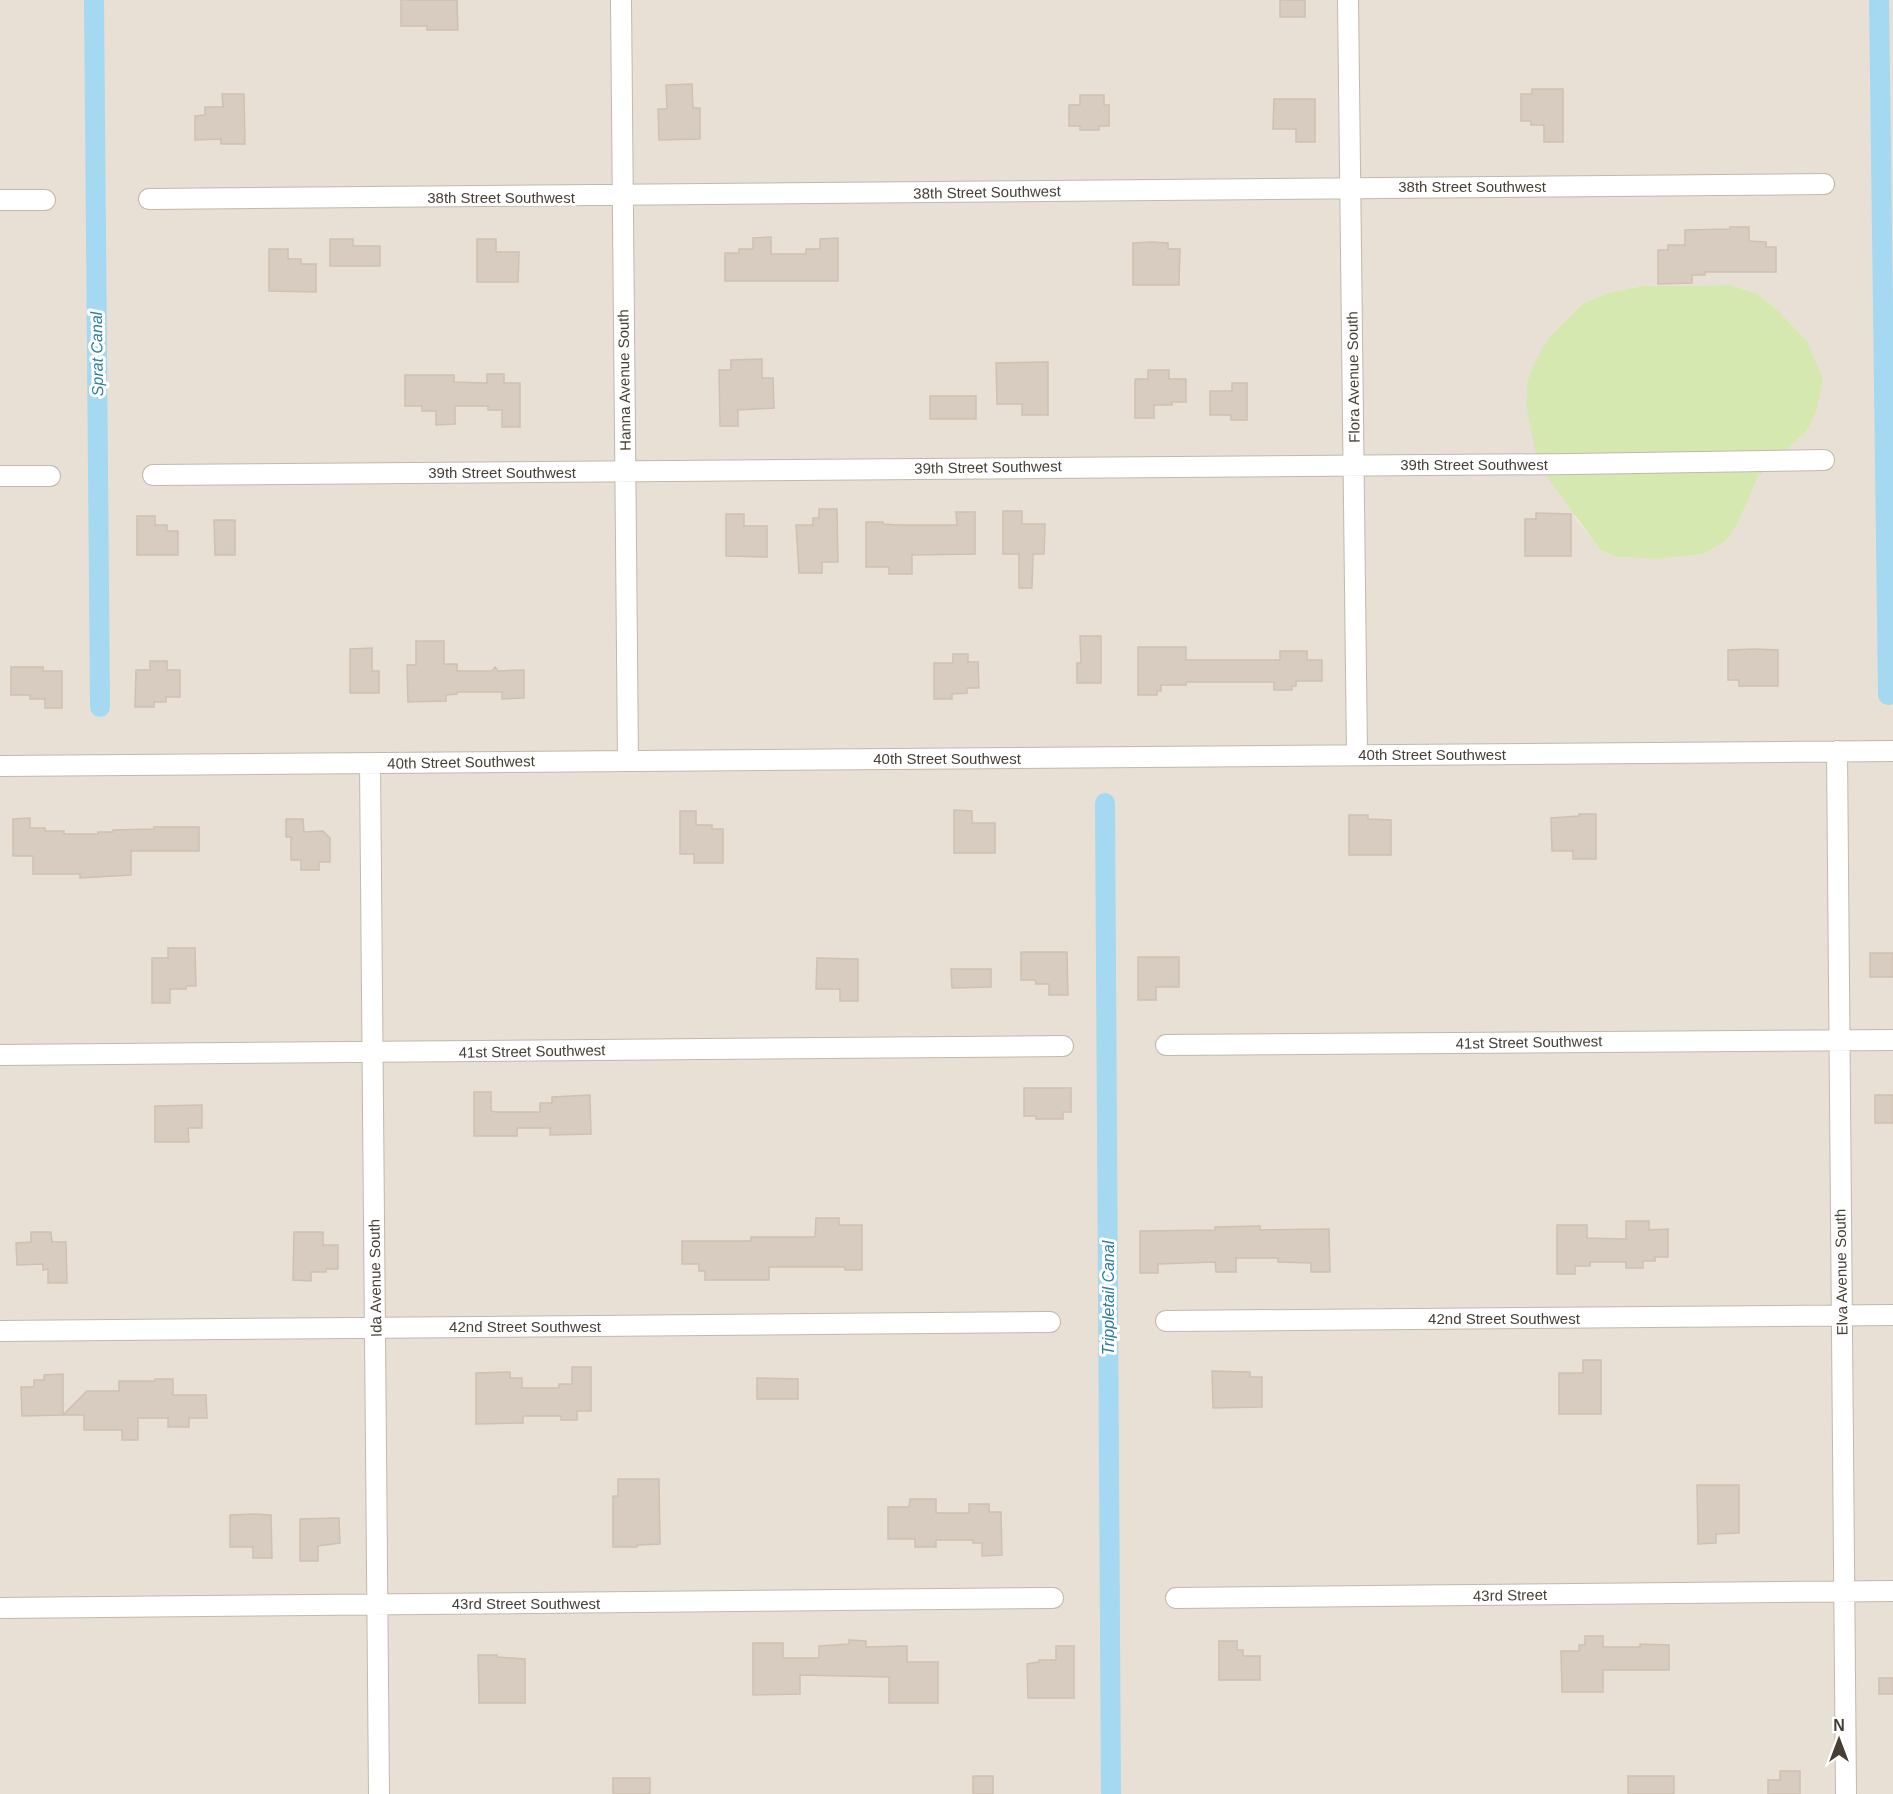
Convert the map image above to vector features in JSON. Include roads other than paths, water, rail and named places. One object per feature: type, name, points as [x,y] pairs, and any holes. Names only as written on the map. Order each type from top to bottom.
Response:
[{"type":"street","name":"Hanna Avenue South","points":[[621,0],[628,760]]},
{"type":"street","name":"Flora Avenue South","points":[[1348,0],[1357,755]]},
{"type":"street","name":"38th Street Southwest","points":[[149,199],[1824,184]]},
{"type":"street","points":[[0,200],[45,200]]},
{"type":"street","name":"39th Street Southwest","points":[[153,475],[1824,460]]},
{"type":"street","points":[[0,476],[50,476]]},
{"type":"street","name":"Elva Avenue South","points":[[1837,751],[1846,1794]]},
{"type":"street","name":"40th Street Southwest","points":[[0,766],[1893,751]]},
{"type":"street","name":"Ida Avenue South","points":[[370,763],[379,1794]]},
{"type":"street","name":"41st Street Southwest","points":[[1166,1045],[1893,1040]]},
{"type":"street","name":"41st Street Southwest","points":[[0,1055],[1063,1046]]},
{"type":"street","name":"42nd Street Southwest","points":[[1166,1322],[1893,1315]]},
{"type":"street","name":"42nd Street Southwest","points":[[0,1332],[1050,1322]]},
{"type":"street","points":[[1844,1592],[1893,1591]]},
{"type":"street","name":"43rd Street","points":[[1176,1598],[1844,1592]]},
{"type":"street","name":"43rd Street Southwest","points":[[0,1608],[1053,1598]]},
{"type":"waterway","name":"Sprat Canal","points":[[94,0],[100,707]]},
{"type":"waterway","points":[[1879,0],[1888,695]]},
{"type":"waterway","name":"Trippletail Canal","points":[[1105,803],[1111,1794]]}]
